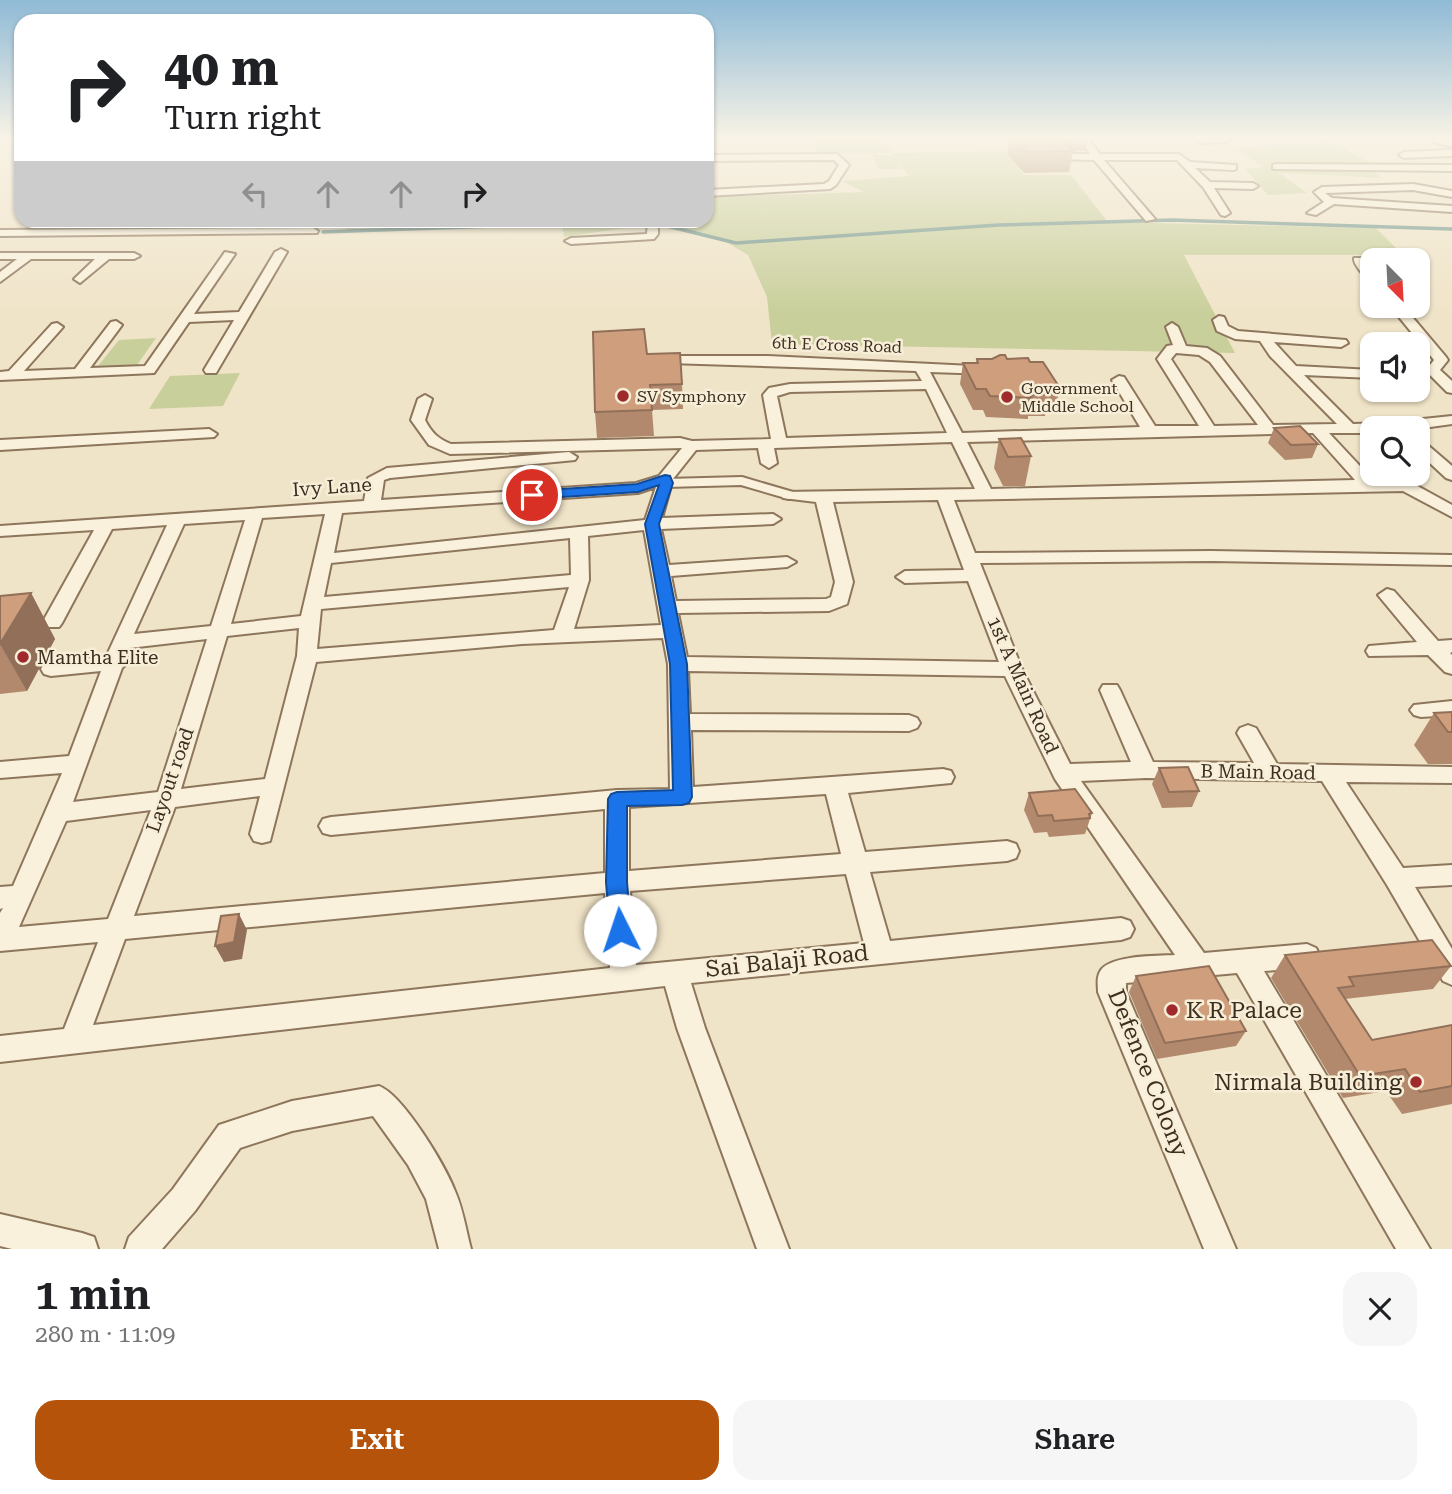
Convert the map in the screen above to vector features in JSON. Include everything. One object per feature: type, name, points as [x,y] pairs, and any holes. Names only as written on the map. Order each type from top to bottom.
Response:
[{"type":"street","points":[[1132,197],[1150,219]]},
{"type":"street","points":[[1215,197],[1225,213]]},
{"type":"street","points":[[1323,197],[1331,201],[1452,209]]},
{"type":"street","points":[[1311,213],[1324,208],[1331,201]]},
{"type":"street","points":[[571,241],[650,237],[653,228]]},
{"type":"street","points":[[0,233],[313,231]]},
{"type":"street","points":[[0,278],[59,233]]},
{"type":"street","points":[[211,370],[281,252]]},
{"type":"street","points":[[6,376],[149,370],[229,254]]},
{"type":"street","points":[[80,279],[106,256]]},
{"type":"street","points":[[0,257],[134,256]]},
{"type":"street","points":[[185,318],[243,316]]},
{"type":"street","points":[[1406,318],[1441,360],[1433,370],[1448,385]]},
{"type":"street","points":[[1219,320],[1222,328],[1230,333],[1340,343]]},
{"type":"street","points":[[79,373],[116,325]]},
{"type":"street","points":[[6,376],[57,327]]},
{"type":"street","points":[[1172,327],[1181,349]]},
{"type":"street","points":[[1264,337],[1291,370],[1350,429]]},
{"type":"street","points":[[1210,431],[1164,359],[1172,349],[1202,351],[1215,359],[1269,430]]},
{"type":"street","name":"6th E Cross Road","points":[[673,360],[915,365],[923,369],[985,494]]},
{"type":"street","points":[[923,369],[934,367],[996,370]]},
{"type":"street","points":[[1291,370],[1360,373]]},
{"type":"street","points":[[1119,380],[1150,430]]},
{"type":"street","points":[[1430,381],[1448,385]]},
{"type":"street","points":[[769,463],[772,442],[770,395],[774,391],[790,388],[931,385]]},
{"type":"street","points":[[425,399],[418,420],[424,433],[450,449],[680,443],[692,446],[1150,430],[1360,429]]},
{"type":"street","points":[[1430,424],[1452,421]]},
{"type":"street","points":[[1317,429],[1360,476]]},
{"type":"street","points":[[0,445],[209,433]]},
{"type":"street","points":[[372,506],[373,484],[376,478],[387,473],[596,454],[630,444]]},
{"type":"street","points":[[682,797],[678,664],[652,524],[666,481],[692,446]]},
{"type":"street","points":[[1430,455],[1452,475]]},
{"type":"street","points":[[666,481],[742,481],[789,495],[823,497],[1360,485]]},
{"type":"street","name":"Ivy Lane","points":[[0,531],[638,488],[666,481]]},
{"type":"street","points":[[1406,486],[1452,512]]},
{"type":"street","name":"1st A Main Road","points":[[944,495],[1012,668],[1063,773],[1197,965]]},
{"type":"street","points":[[307,656],[562,636],[669,619],[829,604],[840,600],[844,582],[823,497]]},
{"type":"street","points":[[262,834],[307,656],[312,612],[335,508]]},
{"type":"street","name":"Layout road","points":[[73,1041],[167,798],[255,514]]},
{"type":"street","points":[[178,519],[119,653],[57,813],[11,897],[0,939],[617,882],[1007,851]]},
{"type":"street","points":[[323,559],[652,524],[773,519]]},
{"type":"street","points":[[52,623],[106,524]]},
{"type":"street","points":[[562,636],[580,580],[579,533]]},
{"type":"street","points":[[905,577],[972,566],[1211,556],[1452,560]]},
{"type":"street","points":[[660,571],[787,562]]},
{"type":"street","points":[[51,669],[312,612],[580,580]]},
{"type":"street","points":[[1387,595],[1442,647],[1452,667]]},
{"type":"street","points":[[1377,651],[1442,647]]},
{"type":"street","points":[[678,664],[1012,668]]},
{"type":"street","points":[[1110,690],[1146,770]]},
{"type":"street","points":[[1421,710],[1452,708]]},
{"type":"street","points":[[679,722],[909,723]]},
{"type":"street","points":[[1248,733],[1270,771]]},
{"type":"street","points":[[0,770],[78,763]]},
{"type":"street","name":"B Main Road","points":[[1063,773],[1146,770],[1452,775]]},
{"type":"street","points":[[1329,774],[1396,878],[1433,945],[1452,973]]},
{"type":"street","points":[[331,826],[617,799],[682,797],[943,777]]},
{"type":"street","name":"Sai Balaji Road","points":[[773,1249],[691,1028],[674,973],[880,953],[835,785]]},
{"type":"street","points":[[57,813],[275,786]]},
{"type":"street","points":[[617,799],[617,882],[624,978]]},
{"type":"street","points":[[1396,878],[1452,875]]},
{"type":"street","points":[[880,953],[1121,929]]},
{"type":"street","points":[[1404,949],[1433,945]]},
{"type":"street","points":[[1197,965],[1337,954]]},
{"type":"street","points":[[1244,961],[1414,1249]]},
{"type":"street","name":"Defence Colony","points":[[1197,965],[1123,971],[1111,978],[1112,992],[1220,1249]]},
{"type":"street","points":[[0,1049],[674,973]]},
{"type":"street","points":[[141,1249],[184,1200],[230,1136],[292,1116],[379,1100],[419,1154],[441,1194],[455,1249]]},
{"type":"street","points":[[0,1230],[82,1249]]},
{"type":"green space","points":[[714,197],[1089,197],[1108,222],[1376,228],[1396,248],[1360,248],[1360,255],[1184,255],[1235,353],[772,344],[767,297],[748,255],[726,242],[668,228],[714,228]]},
{"type":"green space","points":[[347,228],[400,228],[346,230]]},
{"type":"green space","points":[[563,228],[625,228],[564,237]]},
{"type":"green space","points":[[156,338],[137,365],[98,366],[119,340]]},
{"type":"green space","points":[[240,373],[223,406],[149,409],[170,376]]},
{"type":"building","points":[[644,329],[647,354],[680,353],[682,384],[650,385],[652,410],[595,412],[593,332]]},
{"type":"building","points":[[1005,355],[1007,359],[1028,358],[1030,362],[1043,362],[1060,388],[1046,389],[1049,394],[1030,395],[1032,398],[990,396],[986,389],[976,389],[963,363],[978,363],[977,359],[992,359]]},
{"type":"building","points":[[1300,426],[1318,444],[1291,445],[1274,428]]},
{"type":"building","points":[[1021,438],[1031,456],[1008,457],[999,439]]},
{"type":"building","points":[[31,593],[0,644],[0,596]]},
{"type":"building","points":[[1452,712],[1452,732],[1448,732],[1434,713]]},
{"type":"building","points":[[1188,767],[1199,791],[1169,792],[1159,768]]},
{"type":"building","points":[[1075,789],[1092,813],[1089,814],[1090,818],[1054,821],[1052,815],[1038,816],[1029,793]]},
{"type":"building","points":[[239,914],[234,942],[215,946],[221,916]]},
{"type":"building","points":[[1432,940],[1451,966],[1349,977],[1354,986],[1338,988],[1372,1040],[1452,1025],[1452,1086],[1420,1092],[1405,1069],[1360,1076],[1285,955]]},
{"type":"building","points":[[1209,966],[1246,1031],[1165,1043],[1136,976]]},
{"type":"waterway","points":[[675,228],[736,243],[998,225],[1172,220],[1452,229]]},
{"type":"waterway","points":[[323,232],[438,228]]},
{"type":"place","name":"SV Symphony","points":[[623,396]]},
{"type":"place","name":"Government Middle School","points":[[1007,397]]},
{"type":"place","name":"Mamtha Elite","points":[[23,657]]},
{"type":"place","name":"K R Palace","points":[[1172,1010]]},
{"type":"place","name":"Nirmala Building","points":[[1416,1082]]},
{"type":"route","points":[[532,495],[638,488],[665,479],[666,483],[652,524],[678,664],[682,797],[617,799],[620,930]]}]
